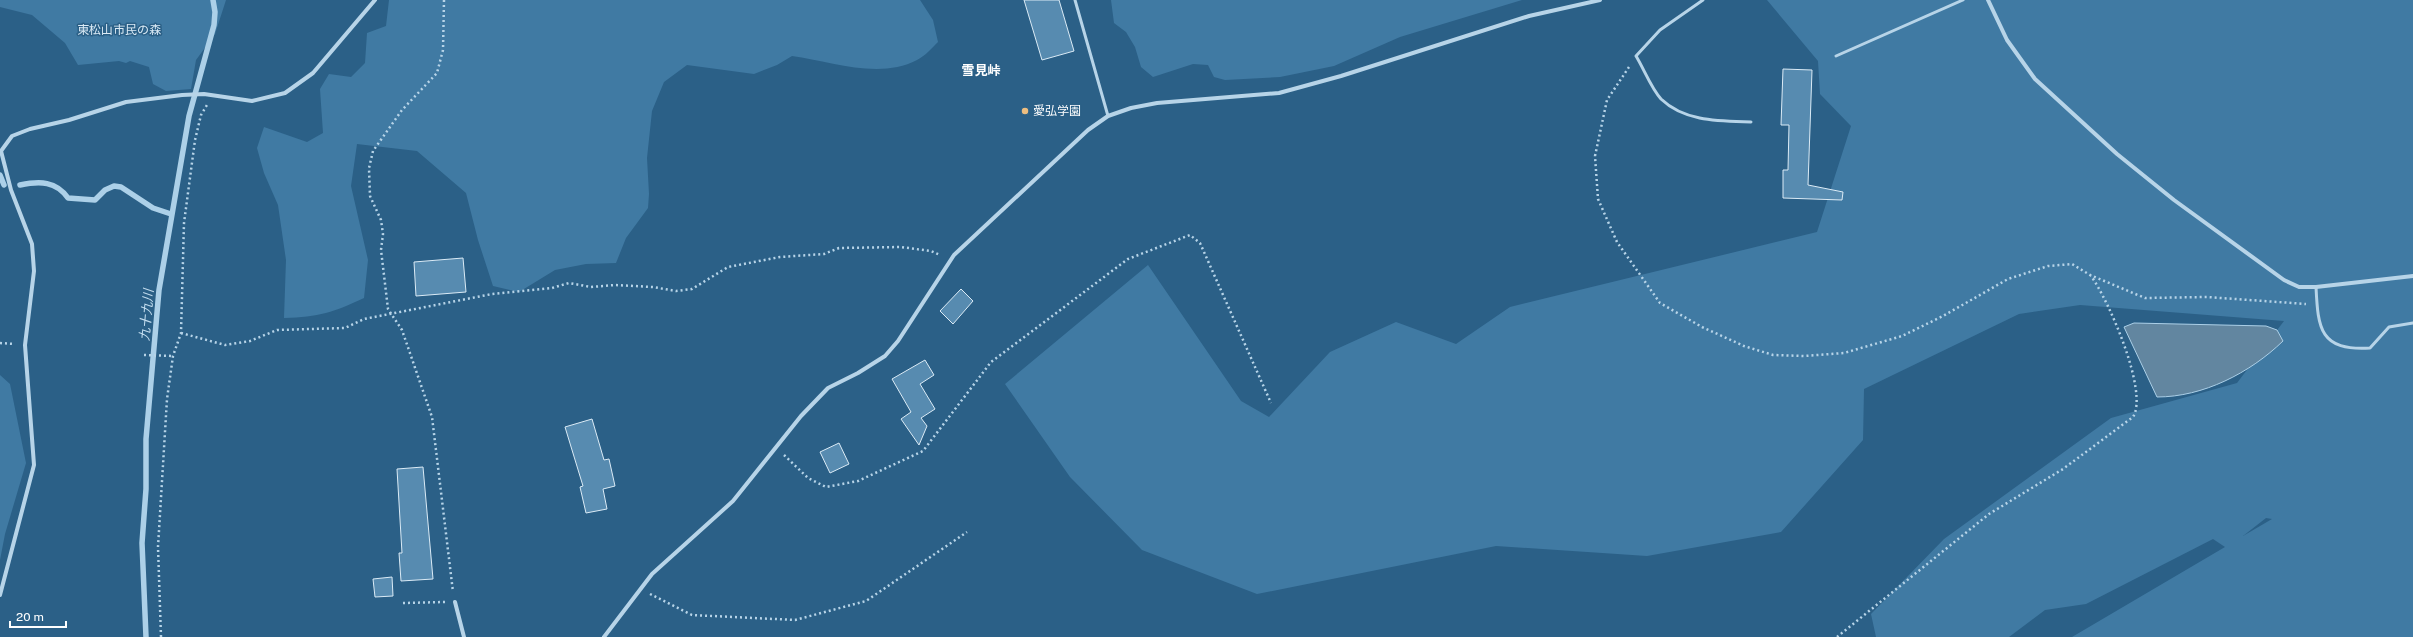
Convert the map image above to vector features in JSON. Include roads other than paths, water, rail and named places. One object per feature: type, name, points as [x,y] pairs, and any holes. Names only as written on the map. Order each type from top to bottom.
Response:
[{"type":"street","points":[[0,595],[34,465],[25,345],[34,270],[32,244],[11,190],[1,151],[12,136],[30,129],[69,120],[126,102],[182,95],[204,94],[252,102],[285,93],[313,73],[375,0]]},
{"type":"street","points":[[604,637],[652,574],[733,501],[801,416],[828,388],[858,373],[885,356],[898,341],[950,260],[1042,170],[1088,130],[1108,116],[1131,108],[1157,102],[1279,93],[1341,76],[1528,16],[1600,0]]},
{"type":"street","points":[[1988,0],[2007,40],[2035,79],[2117,154],[2174,200],[2284,280],[2299,287],[2316,287],[2413,276]]},
{"type":"street","points":[[455,602],[464,637]]},
{"type":"lane","points":[[1075,0],[1108,116]]},
{"type":"lane","points":[[1703,0],[1660,30],[1636,56],[1661,98],[1683,114],[1715,121],[1751,122]]},
{"type":"lane","points":[[1836,56],[1963,0]]},
{"type":"lane","points":[[2316,287],[2318,322],[2325,337],[2336,344],[2352,349],[2370,348],[2389,327],[2413,323]]},
{"type":"waterway","name":"九十九川","points":[[146,637],[142,543],[146,489],[146,439],[159,290],[189,116],[214,25],[215,12],[213,0]]},
{"type":"waterway","points":[[0,175],[4,185]]},
{"type":"waterway","points":[[20,185],[34,183],[53,185],[63,192],[68,198],[95,200],[105,190],[114,186],[121,187],[153,208],[171,214]]},
{"type":"place","name":"愛弘学園","points":[[1025,111]]},
{"type":"district","name":"雪見峠","points":[[981,70]]},
{"type":"park label","name":"東松山市民の森","points":[[119,30]]}]
